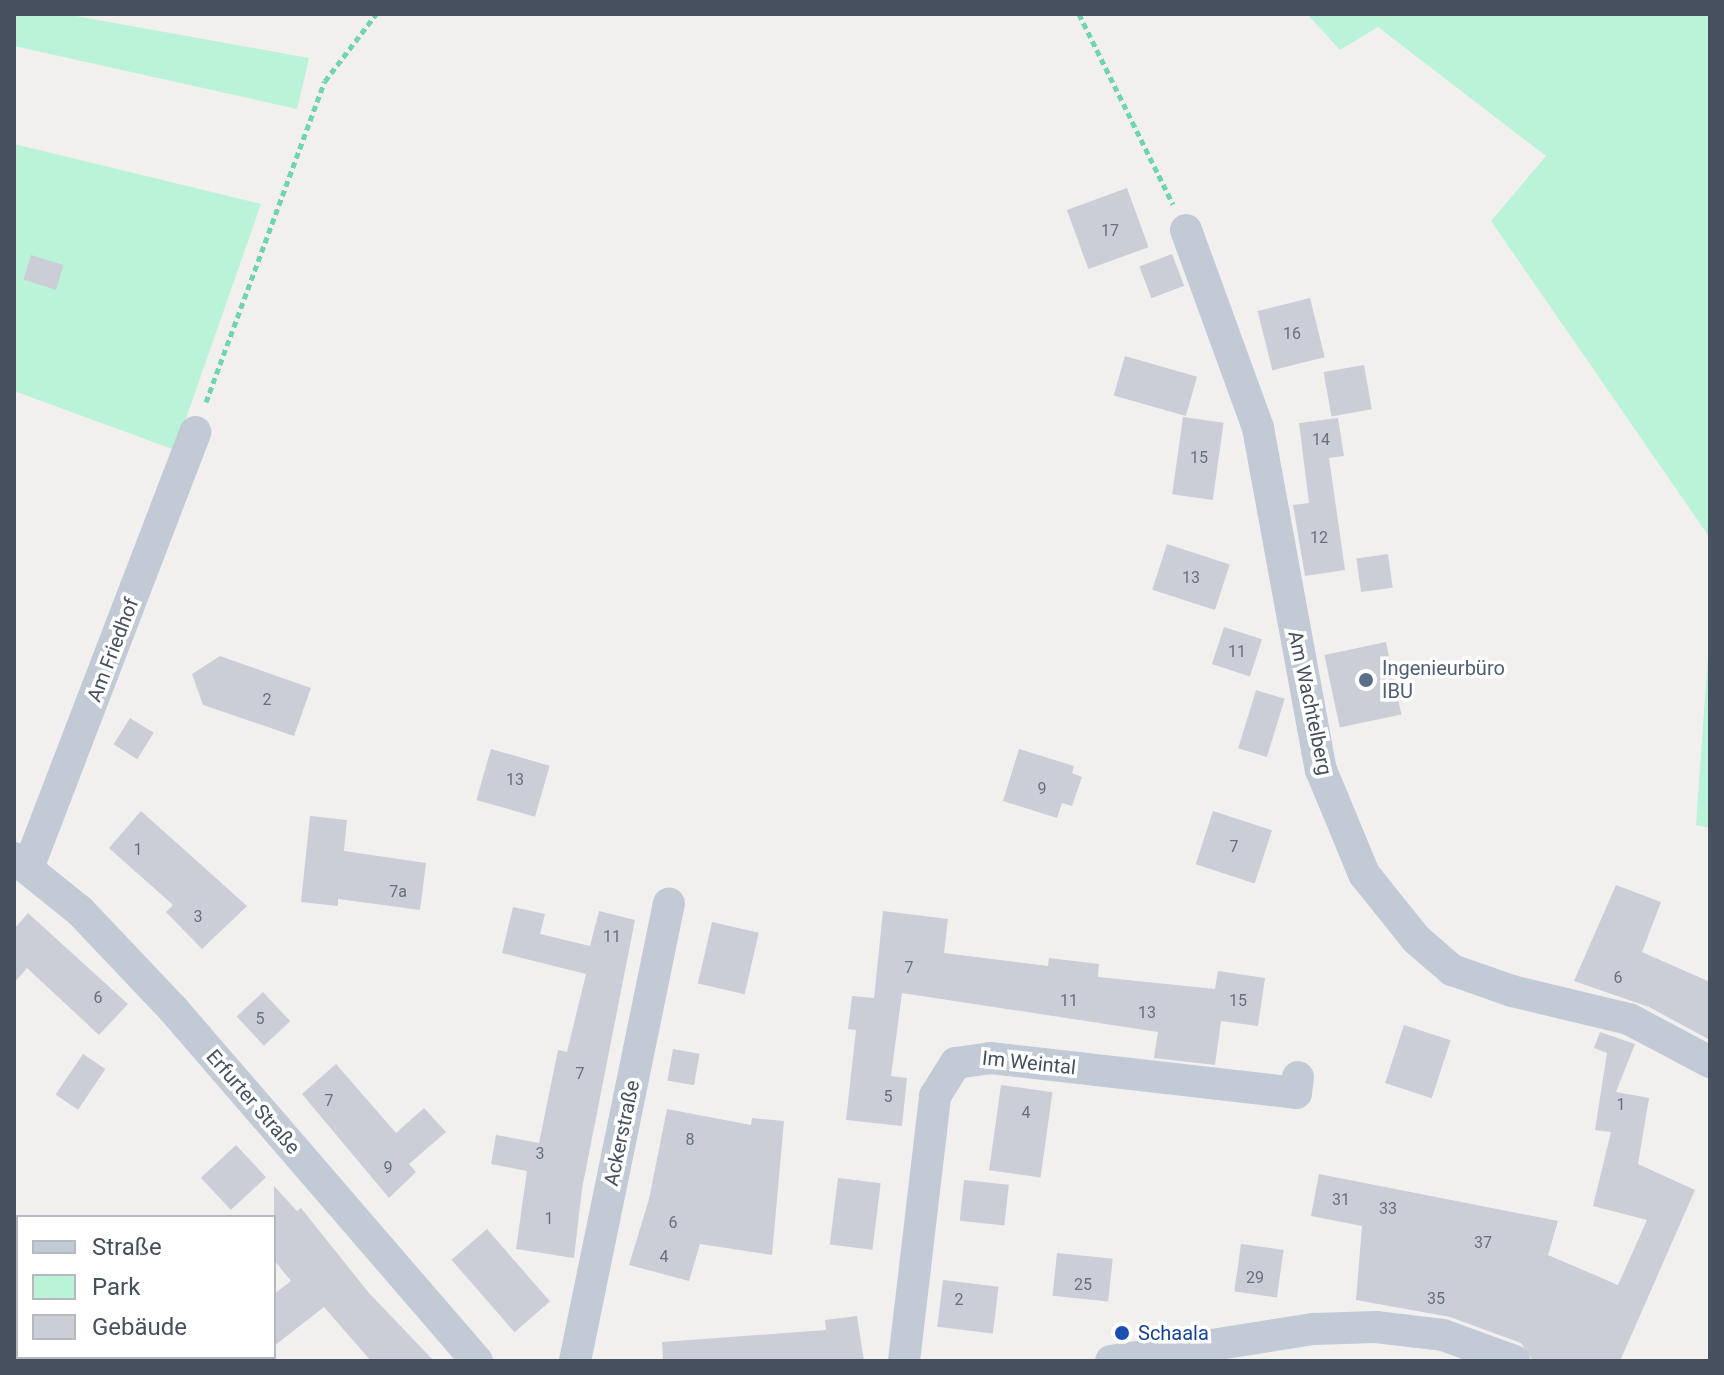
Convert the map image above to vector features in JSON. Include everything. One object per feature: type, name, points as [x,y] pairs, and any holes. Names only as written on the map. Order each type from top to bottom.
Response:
[{"type":"street","name":"Am Wachtelberg","points":[[1186,230],[1258,428],[1321,770],[1364,874],[1416,939],[1452,970],[1512,991],[1629,1019],[1710,1062]]},
{"type":"street","name":"Am Friedhof","points":[[21,863],[195,432]]},
{"type":"street","name":"Erfurter Straße","points":[[21,863],[80,911],[173,1009],[477,1361]]},
{"type":"street","name":"Ackerstraße","points":[[575,1361],[669,904]]},
{"type":"street","name":"Im Weintal","points":[[904,1361],[935,1096],[956,1063],[990,1058],[1296,1093],[1298,1077]]},
{"type":"street","points":[[1111,1361],[1314,1329],[1376,1327],[1443,1335],[1514,1361]]},
{"type":"path","points":[[195,432],[325,81],[376,14]]},
{"type":"path","points":[[1079,14],[1186,230]]},
{"type":"green space","points":[[14,14],[76,16],[309,58],[297,109],[14,46]]},
{"type":"green space","points":[[1307,14],[1710,14],[1710,538],[1491,221],[1546,156],[1378,27],[1340,50]]},
{"type":"green space","points":[[14,144],[261,204],[175,450],[14,391]]},
{"type":"green space","points":[[1710,627],[1710,828],[1696,825]]},
{"type":"building","points":[[1127,188],[1149,247],[1088,269],[1067,210]]},
{"type":"building","points":[[1172,254],[1184,286],[1152,298],[1139,267]]},
{"type":"building","points":[[31,255],[64,265],[56,290],[23,280]]},
{"type":"building","points":[[1310,298],[1325,357],[1272,370],[1258,311]]},
{"type":"building","points":[[1125,356],[1197,377],[1186,416],[1114,395]]},
{"type":"building","points":[[1364,365],[1372,409],[1331,416],[1324,372]]},
{"type":"building","points":[[1183,417],[1224,423],[1213,500],[1172,494]]},
{"type":"building","points":[[1338,418],[1344,456],[1329,458],[1345,570],[1305,576],[1293,505],[1309,503],[1299,423]]},
{"type":"building","points":[[1167,544],[1230,564],[1215,610],[1152,590]]},
{"type":"building","points":[[1388,554],[1393,588],[1361,592],[1356,558]]},
{"type":"building","points":[[1224,627],[1262,639],[1250,676],[1212,664]]},
{"type":"building","points":[[1386,642],[1401,714],[1340,727],[1324,655]]},
{"type":"building","points":[[220,656],[311,688],[294,736],[203,705],[192,674]]},
{"type":"building","points":[[1256,690],[1285,699],[1267,757],[1238,748]]},
{"type":"building","points":[[130,718],[154,733],[137,759],[114,744]]},
{"type":"building","points":[[491,749],[550,766],[535,817],[476,800]]},
{"type":"building","points":[[1019,749],[1074,766],[1072,773],[1082,777],[1072,806],[1062,803],[1057,818],[1003,801]]},
{"type":"building","points":[[141,811],[247,906],[202,949],[166,912],[173,905],[109,848]]},
{"type":"building","points":[[1213,811],[1272,830],[1255,883],[1196,864]]},
{"type":"building","points":[[310,816],[347,820],[344,851],[426,863],[420,910],[338,899],[338,906],[301,902]]},
{"type":"building","points":[[1616,885],[1661,902],[1642,952],[1710,982],[1710,1040],[1649,1007],[1574,981]]},
{"type":"building","points":[[513,907],[545,914],[540,934],[590,946],[599,911],[635,920],[582,1189],[574,1258],[516,1249],[527,1171],[491,1164],[496,1135],[539,1143],[558,1050],[567,1052],[586,974],[502,953]]},
{"type":"building","points":[[883,911],[948,919],[944,953],[1048,966],[1049,958],[1099,964],[1098,977],[1215,989],[1218,971],[1265,978],[1258,1026],[1221,1021],[1215,1065],[1154,1058],[1158,1032],[902,993],[891,1076],[907,1078],[902,1126],[846,1120],[856,1030],[848,1029],[852,996],[874,998]]},
{"type":"building","points":[[28,913],[128,1004],[99,1035],[27,968],[14,983],[14,929]]},
{"type":"building","points":[[712,922],[759,933],[745,994],[698,983]]},
{"type":"building","points":[[263,992],[290,1021],[264,1046],[237,1017]]},
{"type":"building","points":[[1404,1025],[1451,1040],[1432,1098],[1385,1083]]},
{"type":"building","points":[[1600,1032],[1635,1044],[1616,1092],[1649,1098],[1638,1164],[1695,1190],[1620,1361],[1533,1361],[1521,1343],[1450,1317],[1356,1300],[1362,1226],[1311,1216],[1319,1174],[1558,1221],[1548,1255],[1618,1285],[1647,1220],[1593,1206],[1611,1132],[1595,1130],[1607,1053],[1594,1048]]},
{"type":"building","points":[[673,1049],[700,1054],[694,1085],[667,1081]]},
{"type":"building","points":[[83,1054],[105,1069],[78,1110],[56,1095]]},
{"type":"building","points":[[336,1064],[396,1133],[424,1108],[446,1132],[409,1164],[416,1172],[389,1198],[302,1094]]},
{"type":"building","points":[[1001,1085],[1052,1092],[1041,1177],[989,1170]]},
{"type":"building","points":[[667,1109],[751,1125],[752,1118],[784,1121],[772,1255],[700,1244],[689,1281],[629,1265],[649,1199]]},
{"type":"building","points":[[236,1145],[266,1177],[231,1210],[201,1178]]},
{"type":"building","points":[[838,1178],[881,1183],[873,1250],[830,1245]]},
{"type":"building","points":[[964,1180],[1009,1185],[1004,1225],[960,1221]]},
{"type":"building","points":[[274,1186],[297,1211],[301,1208],[369,1293],[434,1361],[371,1361],[324,1307],[276,1344],[276,1292],[291,1281],[276,1262]]},
{"type":"building","points":[[487,1229],[550,1301],[515,1332],[452,1260]]},
{"type":"building","points":[[1241,1244],[1284,1250],[1277,1298],[1234,1292]]},
{"type":"building","points":[[1057,1253],[1113,1259],[1108,1302],[1053,1296]]},
{"type":"building","points":[[943,1280],[999,1287],[993,1333],[937,1327]]},
{"type":"building","points":[[857,1316],[864,1361],[663,1361],[662,1342],[826,1330],[825,1320]]},
{"type":"place","name":"Ingenieurbüro IBU","points":[[1366,680]]},
{"type":"place","name":"Schaala","points":[[1122,1333]]}]
